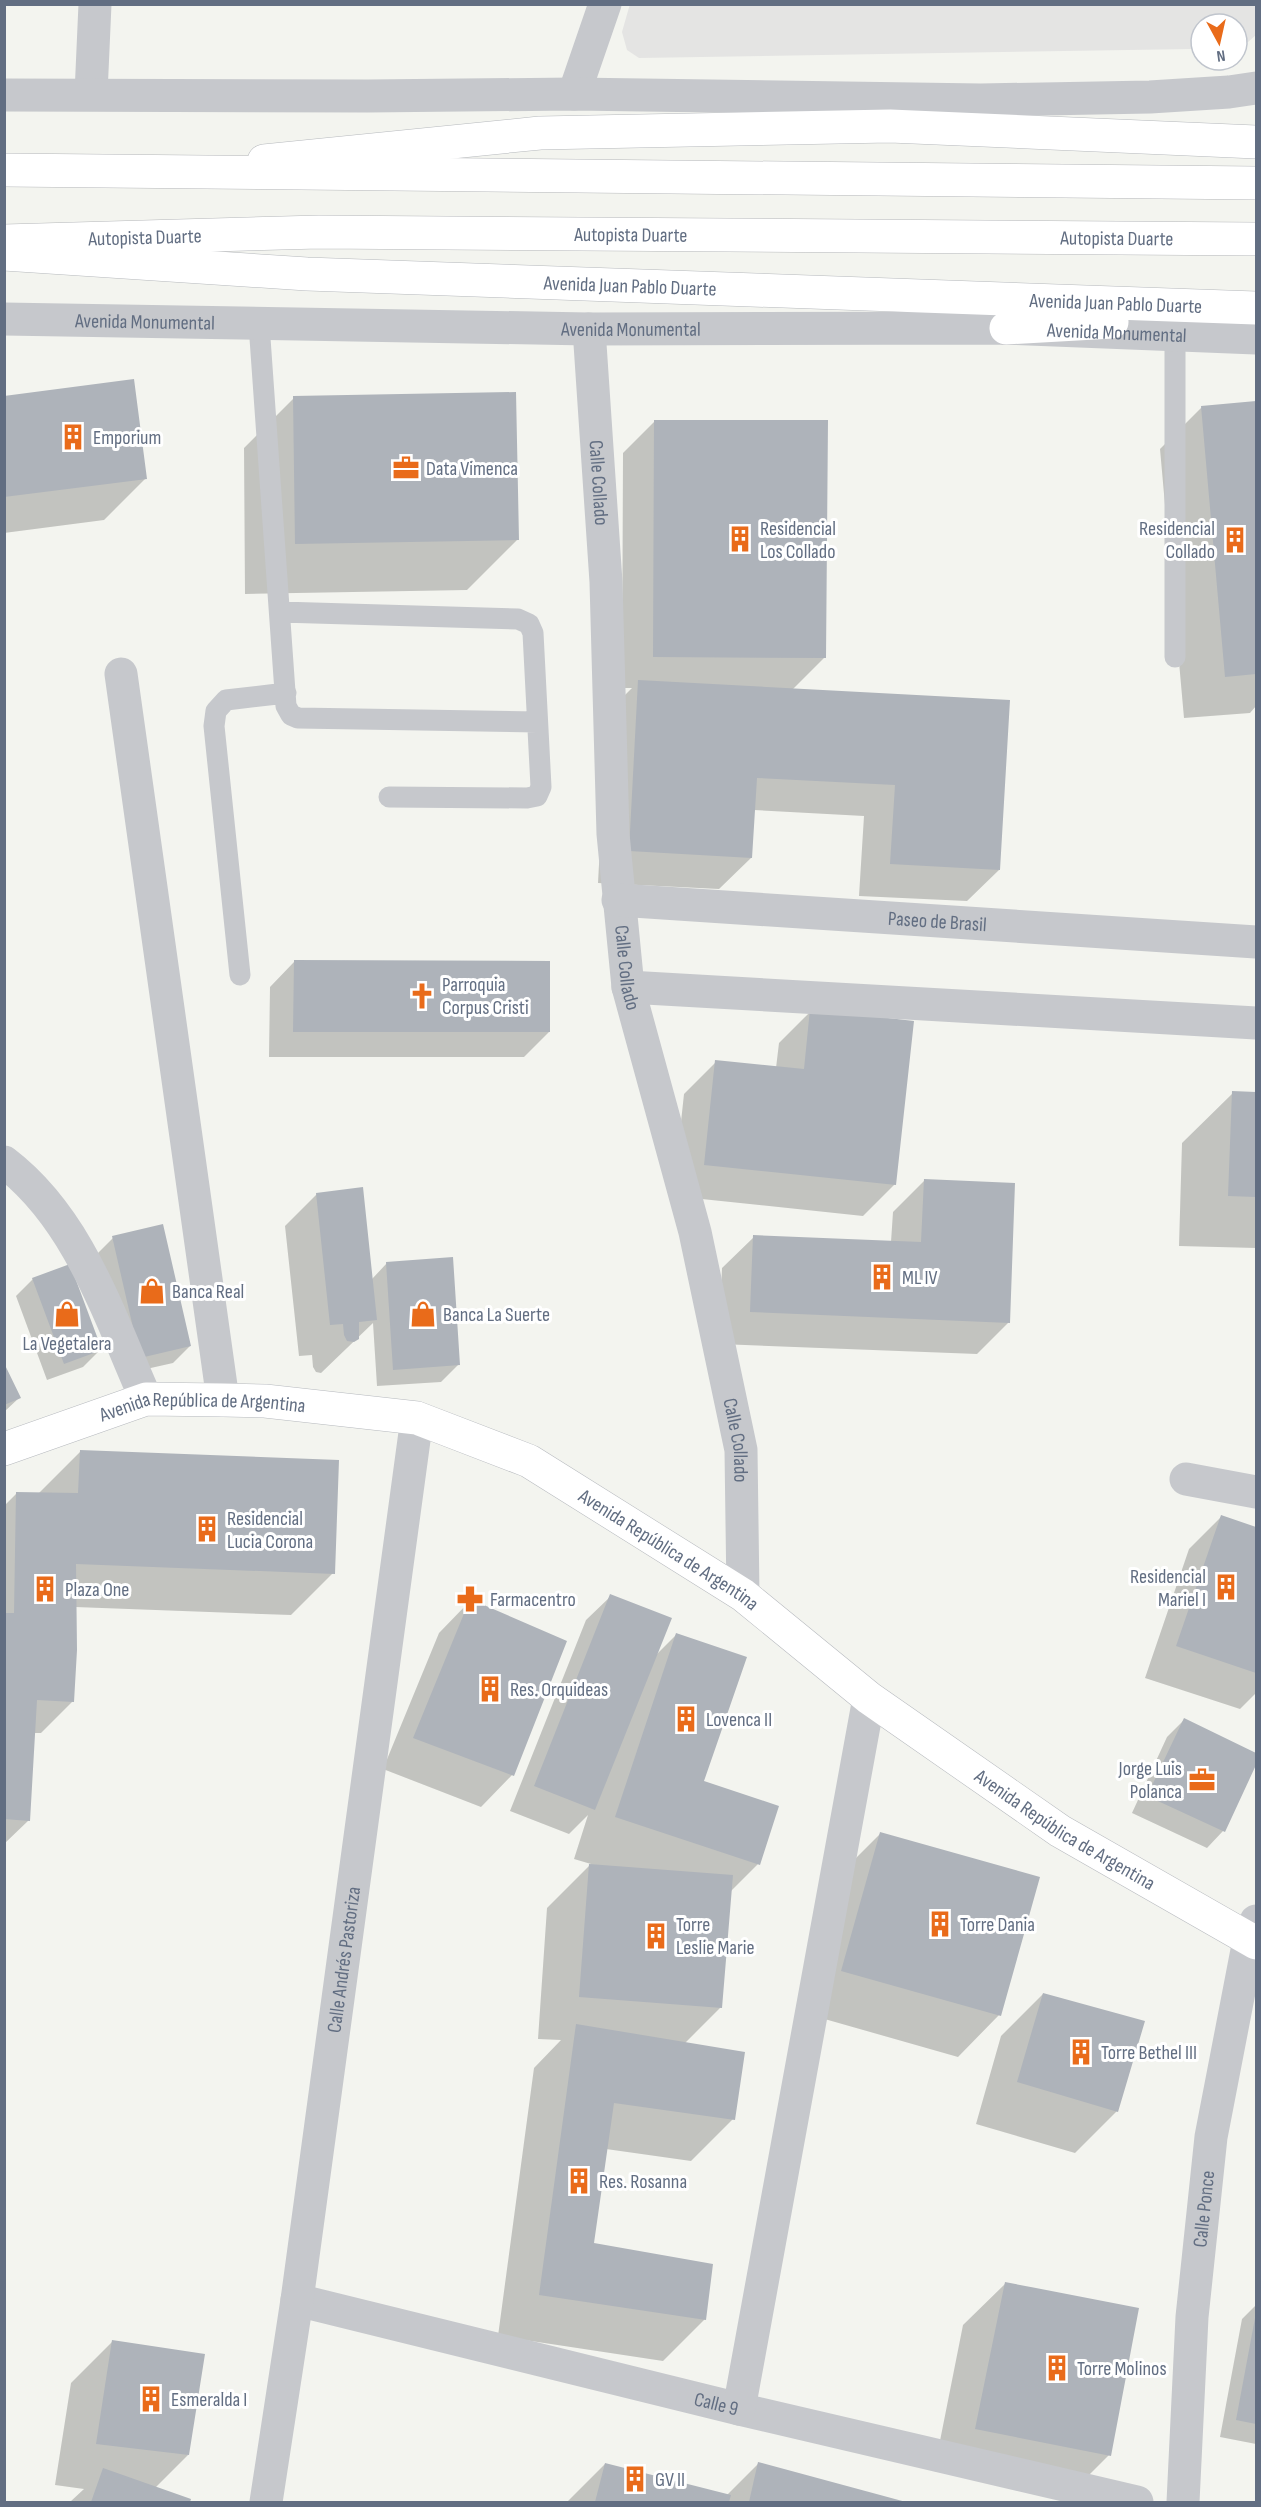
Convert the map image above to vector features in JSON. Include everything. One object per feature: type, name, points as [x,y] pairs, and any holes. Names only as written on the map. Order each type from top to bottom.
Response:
[{"type":"main road","points":[[173,171],[540,133],[890,126],[1257,142]]},
{"type":"main road","points":[[4,170],[1257,183]]},
{"type":"main road","name":"Autopista Duarte","points":[[4,241],[319,232],[1257,239]]},
{"type":"main road","name":"Avenida Juan Pablo Duarte","points":[[4,254],[307,274],[1257,308]]},
{"type":"main road","points":[[1006,328],[1257,314]]},
{"type":"main road","name":"Avenida República de Argentina","points":[[4,1449],[146,1399],[223,1400],[265,1401],[417,1418],[530,1461],[743,1595],[869,1698],[1060,1831],[1254,1935]]},
{"type":"street","points":[[91,94],[95,4]]},
{"type":"street","points":[[574,94],[605,4]]},
{"type":"street","points":[[4,95],[574,94],[981,100],[1150,97],[1247,88]]},
{"type":"street","name":"Avenida Monumental","points":[[4,319],[589,329],[1006,328],[1257,338]]},
{"type":"street","name":"Calle Collado","points":[[589,329],[606,582],[613,834],[628,987],[695,1232],[741,1450],[743,1595]]},
{"type":"street","points":[[121,674],[223,1400]]},
{"type":"street","name":"Paseo de Brasil","points":[[618,900],[1257,942]]},
{"type":"street","points":[[628,987],[1257,1023]]},
{"type":"street","points":[[4,1162],[27,1179],[78,1248],[146,1399]]},
{"type":"street","name":"Calle Andrés Pastoriza","points":[[266,2502],[297,2300],[417,1418]]},
{"type":"street","points":[[1186,1479],[1257,1492]]},
{"type":"street","points":[[739,2409],[869,1698]]},
{"type":"street","name":"Calle Ponce","points":[[1183,2502],[1192,2318],[1211,2137],[1254,1935]]},
{"type":"street","name":"Calle 9","points":[[297,2300],[739,2409],[1137,2502]]},
{"type":"lane","points":[[259,324],[286,706],[291,715],[298,718],[537,722]]},
{"type":"lane","points":[[1175,335],[1175,657]]},
{"type":"lane","points":[[280,612],[518,619],[529,624],[533,633],[541,787],[537,796],[527,798],[389,797]]},
{"type":"lane","points":[[240,975],[214,726],[216,711],[225,700],[286,693]]},
{"type":"shaded area","points":[[630,4],[1256,4],[1256,35],[1249,41],[1249,12],[1189,12],[1189,49],[639,58],[627,50],[622,32]]},
{"type":"building","name":"Emporium","points":[[134,379],[147,479],[4,497],[4,396]]},
{"type":"building","name":"Data Vimenca","points":[[516,392],[519,540],[295,544],[293,396]]},
{"type":"building","name":"Residencial Collado","points":[[1256,401],[1256,674],[1225,677],[1201,406]]},
{"type":"building","name":"Residencial Los Collado","points":[[654,420],[828,420],[826,658],[653,657]]},
{"type":"building","points":[[638,680],[1010,700],[1000,870],[890,864],[895,785],[757,778],[752,858],[629,851]]},
{"type":"building","name":"Parroquia Corpus Cristi","points":[[294,960],[550,961],[550,1032],[293,1032]]},
{"type":"building","points":[[810,1009],[914,1021],[896,1185],[704,1165],[715,1060],[804,1069]]},
{"type":"building","points":[[1232,1091],[1256,1092],[1256,1197],[1228,1196]]},
{"type":"building","name":"ML IV","points":[[924,1179],[1015,1183],[1010,1323],[750,1312],[753,1235],[921,1242]]},
{"type":"building","points":[[363,1187],[377,1320],[359,1322],[359,1339],[354,1342],[347,1341],[343,1324],[330,1325],[316,1193]]},
{"type":"building","name":"Banca Real","points":[[163,1224],[191,1346],[140,1358],[112,1236]]},
{"type":"building","name":"Banca La Suerte","points":[[453,1257],[460,1365],[393,1370],[386,1262]]},
{"type":"building","name":"La Vegetalera","points":[[70,1264],[102,1350],[64,1364],[32,1278]]},
{"type":"building","points":[[4,1363],[21,1398],[4,1405]]},
{"type":"building","name":"Residencial Lucia Corona","points":[[80,1450],[339,1460],[335,1574],[76,1564],[77,1650],[74,1702],[37,1700],[30,1821],[4,1819],[4,1613],[14,1613],[16,1492],[78,1493]]},
{"type":"building","name":"Residencial Mariel I","points":[[1221,1515],[1256,1527],[1256,1673],[1176,1646]]},
{"type":"building","points":[[610,1594],[672,1618],[595,1810],[534,1786]]},
{"type":"building","name":"Res. Orquideas","points":[[470,1599],[567,1641],[514,1776],[413,1738]]},
{"type":"building","name":"Lovenca II","points":[[676,1633],[747,1657],[704,1781],[779,1806],[760,1865],[615,1817]]},
{"type":"building","name":"Jorge Luis Polanca","points":[[1184,1718],[1256,1753],[1256,1765],[1225,1832],[1147,1796]]},
{"type":"building","name":"Torre Dania","points":[[880,1832],[1040,1877],[1001,2016],[841,1971]]},
{"type":"building","name":"Torre Leslie Marie","points":[[589,1864],[733,1875],[722,2008],[579,1997]]},
{"type":"building","name":"Torre Bethel III","points":[[1043,1993],[1145,2021],[1118,2112],[1017,2082]]},
{"type":"building","name":"Res. Rosanna","points":[[576,2024],[745,2052],[735,2120],[614,2103],[594,2243],[713,2264],[706,2320],[539,2295]]},
{"type":"building","name":"Torre Molinos","points":[[1005,2282],[1139,2308],[1111,2456],[975,2429]]},
{"type":"building","points":[[1256,2318],[1256,2424],[1236,2420]]},
{"type":"building","name":"Esmeralda I","points":[[112,2340],[205,2354],[189,2455],[96,2444]]},
{"type":"building","points":[[758,2462],[906,2502],[749,2502]]},
{"type":"building","name":"GV II","points":[[605,2463],[731,2495],[729,2502],[595,2502]]},
{"type":"building","points":[[103,2468],[191,2499],[190,2502],[91,2502]]},
{"type":"place","name":"Emporium","points":[[73,437]]},
{"type":"place","name":"Data Vimenca","points":[[406,468]]},
{"type":"place","name":"Residencial Los Collado","points":[[740,539]]},
{"type":"place","name":"Residencial Collado","points":[[1235,540]]},
{"type":"place","name":"Parroquia Corpus Cristi","points":[[422,996]]},
{"type":"place","name":"ML IV","points":[[882,1277]]},
{"type":"place","name":"Banca Real","points":[[152,1291]]},
{"type":"place","name":"La Vegetalera","points":[[67,1314]]},
{"type":"place","name":"Banca La Suerte","points":[[423,1314]]},
{"type":"place","name":"Residencial Lucia Corona","points":[[207,1529]]},
{"type":"place","name":"Residencial Mariel I","points":[[1226,1587]]},
{"type":"place","name":"Plaza One","points":[[45,1589]]},
{"type":"place","name":"Farmacentro","points":[[470,1599]]},
{"type":"place","name":"Res. Orquideas","points":[[490,1689]]},
{"type":"place","name":"Lovenca II","points":[[686,1719]]},
{"type":"place","name":"Jorge Luis Polanca","points":[[1202,1780]]},
{"type":"place","name":"Torre Dania","points":[[940,1924]]},
{"type":"place","name":"Torre Leslie Marie","points":[[656,1936]]},
{"type":"place","name":"Torre Bethel III","points":[[1081,2052]]},
{"type":"place","name":"Res. Rosanna","points":[[579,2181]]},
{"type":"place","name":"Torre Molinos","points":[[1057,2368]]},
{"type":"place","name":"Esmeralda I","points":[[151,2399]]},
{"type":"place","name":"GV II","points":[[635,2479]]}]
